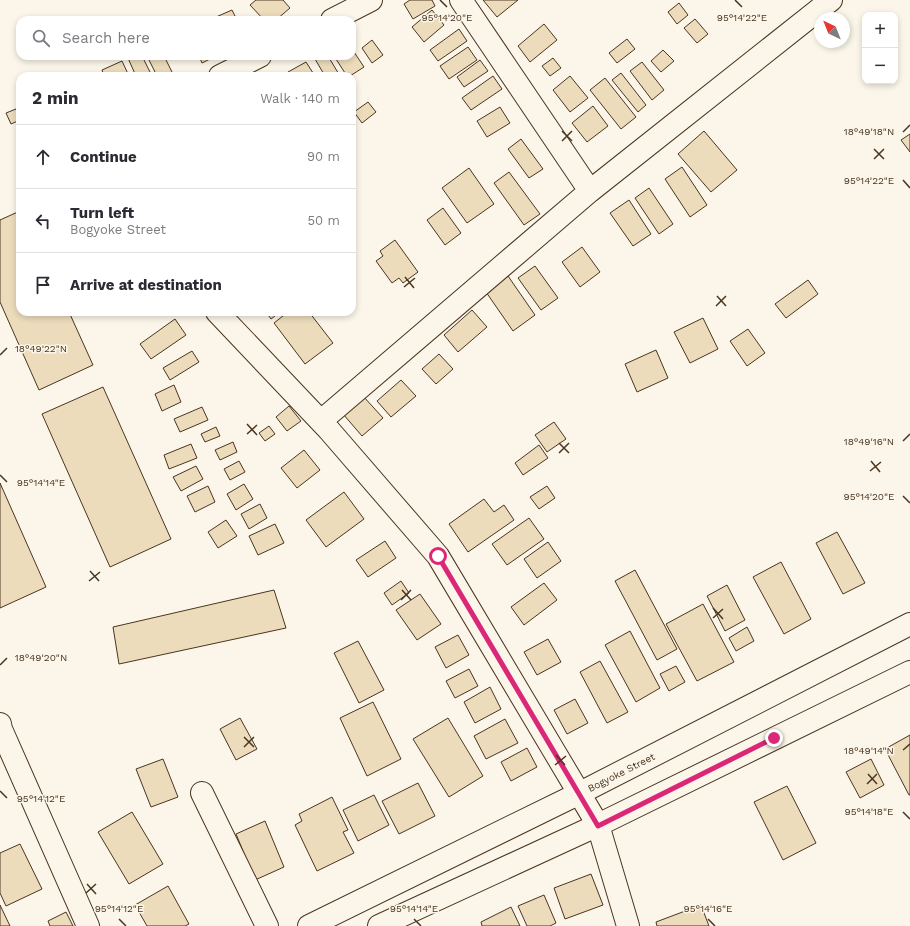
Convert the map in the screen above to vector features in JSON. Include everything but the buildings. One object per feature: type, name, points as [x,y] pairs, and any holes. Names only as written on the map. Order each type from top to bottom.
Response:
[{"type":"street","points":[[340,16],[371,0]]},
{"type":"street","points":[[462,0],[590,191]]},
{"type":"street","points":[[321,421],[590,191],[831,0]]},
{"type":"street","points":[[228,72],[252,60]]},
{"type":"street","points":[[221,316],[321,421],[438,556],[598,826],[628,926]]},
{"type":"street","name":"Bogyoke Street","points":[[309,926],[580,794],[910,624]]},
{"type":"street","points":[[379,926],[598,826],[910,672]]},
{"type":"street","points":[[0,724],[88,926]]},
{"type":"street","points":[[202,793],[267,926]]},
{"type":"route","points":[[438,556],[598,826],[774,738]]}]
